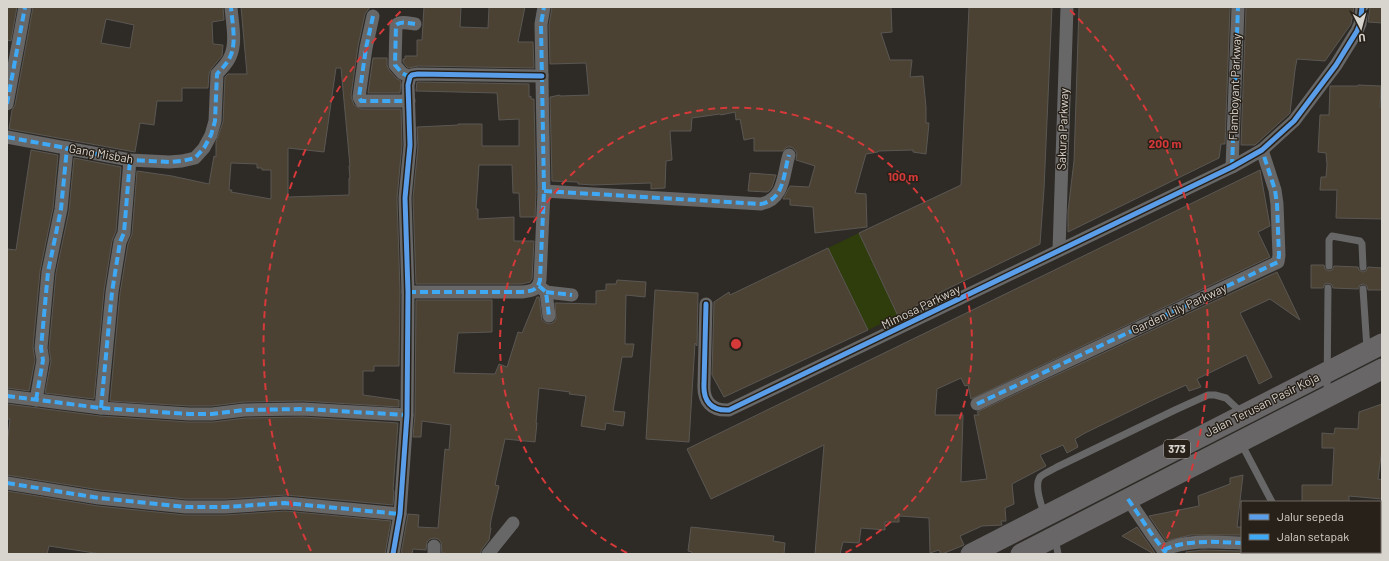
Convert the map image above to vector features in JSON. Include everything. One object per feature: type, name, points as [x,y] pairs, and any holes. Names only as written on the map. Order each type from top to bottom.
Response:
[{"type":"main road","name":"Jalan Terusan Pasir Koja","points":[[1021,554],[1052,532],[1244,414],[1327,372],[1372,362]]},
{"type":"main road","name":"Jalan Terusan Pasir Koja","points":[[971,554],[1052,532],[1128,499],[1327,397],[1372,362]]},
{"type":"street","points":[[7,104],[25,7]]},
{"type":"street","name":"Gang Misbah","points":[[7,137],[130,160],[169,162],[195,158],[204,148],[211,135],[215,121],[217,74],[224,67],[231,55],[233,40],[231,7]]},
{"type":"street","points":[[544,7],[541,24],[544,191],[540,280],[549,316]]},
{"type":"street","name":"Sakura Parkway","points":[[1060,250],[1067,7]]},
{"type":"street","name":"Flamboyant Parkway","points":[[1232,167],[1238,7]]},
{"type":"street","name":"Mimosa Parkway","points":[[706,304],[704,396],[716,409],[729,410],[1232,167],[1262,150],[1294,121],[1336,65],[1360,24],[1362,7]]},
{"type":"street","points":[[373,16],[366,48],[359,97],[361,101],[409,101]]},
{"type":"street","points":[[410,77],[402,73],[395,65],[394,48],[396,25],[403,22],[415,24]]},
{"type":"street","points":[[393,554],[400,514],[407,415],[408,292],[405,198],[410,145],[408,85],[410,77],[418,74],[542,76]]},
{"type":"street","points":[[36,400],[43,360],[41,348],[48,272],[61,210],[66,148]]},
{"type":"street","name":"Garden Lily Parkway","points":[[977,404],[1278,262],[1279,255],[1276,197],[1262,150]]},
{"type":"street","points":[[544,191],[761,204],[769,203],[780,190],[789,155]]},
{"type":"street","points":[[101,408],[112,292],[120,242],[124,233],[130,160]]},
{"type":"street","points":[[408,292],[522,292],[542,289],[572,295]]},
{"type":"street","points":[[7,396],[101,408],[188,414],[212,414],[244,410],[303,409],[407,415]]},
{"type":"street","points":[[7,483],[99,498],[186,507],[225,507],[284,503],[400,514]]},
{"type":"street","points":[[1128,499],[1152,536],[1165,552],[1173,546],[1187,544],[1241,543]]},
{"type":"street","points":[[488,554],[514,523]]},
{"type":"lane","points":[[1329,266],[1329,240],[1332,236],[1360,240],[1362,244],[1363,267]]},
{"type":"lane","points":[[1327,397],[1328,288]]},
{"type":"lane","points":[[1363,289],[1372,362]]},
{"type":"lane","points":[[1052,532],[1040,502],[1038,485],[1041,476],[1208,395],[1215,394],[1226,398],[1244,414]]},
{"type":"lane","points":[[1240,442],[1271,501]]},
{"type":"green space","points":[[859,233],[898,316],[868,330],[828,248]]},
{"type":"building","points":[[7,7],[17,7],[11,41],[7,40]]},
{"type":"building","points":[[33,7],[223,7],[224,20],[212,22],[213,44],[223,45],[222,56],[211,69],[209,74],[208,88],[182,88],[182,101],[157,101],[154,125],[140,123],[135,152],[9,129],[12,110],[15,105]],"holes":[[[106,19],[134,25],[130,48],[101,43]]]},
{"type":"building","points":[[241,7],[370,7],[365,14],[358,46],[351,96],[354,105],[361,109],[401,109],[402,145],[397,198],[400,292],[399,366],[374,366],[374,371],[363,371],[363,395],[399,400],[399,407],[303,401],[244,402],[212,406],[189,406],[110,401],[120,293],[128,244],[132,234],[137,171],[172,176],[209,184],[214,156],[216,157],[216,142],[223,122],[225,77],[228,74],[247,74]],"holes":[[[336,68],[341,68],[350,166],[349,195],[288,197],[288,148],[324,152]],[[231,163],[257,164],[257,168],[262,168],[262,170],[271,170],[271,199],[231,192],[232,190],[229,190]]]},
{"type":"building","points":[[424,7],[461,7],[460,27],[488,28],[489,7],[525,7],[518,42],[533,42],[534,68],[407,67],[403,62],[403,59],[405,59],[405,56],[417,56],[417,40],[422,40]]},
{"type":"building","points":[[552,7],[891,7],[892,32],[881,33],[890,60],[912,60],[910,77],[923,76],[926,123],[929,123],[926,154],[913,152],[913,150],[878,151],[866,154],[855,193],[866,194],[867,227],[815,233],[813,207],[790,205],[790,199],[783,199],[790,186],[809,187],[815,166],[796,160],[797,153],[791,147],[787,147],[783,151],[754,151],[754,138],[744,140],[740,119],[736,120],[735,112],[692,118],[691,131],[670,131],[672,160],[666,161],[665,188],[651,189],[651,183],[593,185],[578,184],[578,182],[552,181],[550,97],[560,95],[589,95],[586,63],[550,64],[549,25]]},
{"type":"building","points":[[969,7],[1052,7],[1044,189],[1040,244],[945,290],[898,316],[859,233],[961,185]]},
{"type":"building","points":[[1079,7],[1230,7],[1225,144],[1221,144],[1219,158],[1068,232],[1068,211],[1074,161]]},
{"type":"building","points":[[1246,7],[1354,7],[1351,24],[1325,61],[1297,59],[1290,113],[1255,145],[1241,145]]},
{"type":"building","points":[[1370,7],[1382,7],[1382,23],[1368,22]]},
{"type":"building","points":[[373,58],[387,58],[389,70],[401,81],[400,93],[368,93]]},
{"type":"building","points":[[417,82],[529,84],[529,97],[531,96],[531,99],[534,99],[536,191],[535,217],[520,217],[519,193],[513,193],[512,165],[479,165],[476,209],[478,209],[478,219],[514,217],[514,241],[534,241],[532,279],[530,282],[522,284],[416,284],[413,198],[418,146],[417,127],[482,124],[482,146],[519,146],[519,119],[499,120],[497,93],[416,91]]},
{"type":"building","points":[[1330,86],[1381,86],[1382,219],[1336,218],[1337,190],[1320,190],[1321,177],[1326,177],[1327,165],[1326,153],[1318,152],[1320,115],[1329,115]]},
{"type":"building","points":[[31,150],[58,155],[53,208],[40,271],[33,347],[35,360],[29,391],[7,388],[7,249],[16,250]]},
{"type":"building","points":[[74,158],[121,167],[116,231],[112,241],[104,291],[94,399],[45,393],[51,361],[49,348],[56,273],[69,211]]},
{"type":"building","points":[[1260,170],[1270,226],[1258,232],[1270,257],[971,399],[968,385],[965,386],[961,378],[937,389],[935,415],[963,415],[961,482],[987,479],[974,415],[979,415],[977,412],[1277,272],[1300,320],[1270,299],[1240,313],[1272,377],[1259,384],[1246,355],[1197,379],[1201,387],[1189,391],[1186,385],[1085,433],[1075,439],[1078,447],[1067,453],[1063,445],[1040,455],[1046,466],[1012,484],[1014,504],[1005,508],[1006,521],[1001,521],[1002,525],[982,526],[960,536],[964,545],[942,554],[939,550],[930,553],[929,518],[899,516],[899,522],[885,522],[885,530],[861,528],[859,543],[843,542],[840,554],[815,554],[824,445],[711,499],[687,449]]},
{"type":"building","points":[[750,173],[776,175],[769,191],[748,191]]},
{"type":"building","points":[[828,248],[868,330],[724,397],[712,375],[714,302],[729,292],[730,295]]},
{"type":"building","points":[[1311,265],[1324,265],[1325,269],[1329,271],[1332,270],[1334,266],[1358,267],[1359,270],[1363,272],[1366,271],[1368,267],[1382,268],[1382,290],[1368,290],[1367,286],[1363,284],[1360,285],[1358,289],[1333,288],[1332,285],[1328,283],[1325,284],[1323,288],[1311,288]]},
{"type":"building","points":[[617,280],[646,282],[645,297],[626,295],[625,344],[634,344],[632,357],[622,357],[613,411],[625,412],[623,426],[606,423],[605,430],[581,426],[586,396],[569,394],[570,392],[539,388],[535,442],[505,439],[495,485],[499,486],[491,520],[489,540],[480,554],[442,553],[441,542],[434,538],[427,542],[426,550],[413,549],[412,554],[401,554],[408,514],[419,515],[418,527],[438,528],[445,449],[449,450],[451,425],[422,421],[421,437],[413,437],[415,415],[416,300],[492,300],[492,332],[458,333],[454,373],[495,374],[499,364],[507,367],[518,332],[522,333],[537,297],[539,297],[542,320],[550,324],[556,319],[555,303],[596,304],[596,291],[606,290],[606,284],[616,284]]},
{"type":"building","points":[[655,290],[698,293],[697,346],[695,343],[689,442],[646,439]]},
{"type":"building","points":[[7,404],[100,416],[188,422],[213,422],[245,418],[303,417],[398,423],[393,505],[286,495],[225,499],[186,499],[100,490],[7,475],[7,446],[10,419],[7,419]]},
{"type":"building","points":[[1382,404],[1382,449],[1378,479],[1382,480],[1382,499],[1349,496],[1349,501],[1302,501],[1302,485],[1332,485],[1334,448],[1322,448],[1322,433],[1334,434],[1335,428],[1358,429],[1359,412]]},
{"type":"building","points":[[1243,475],[1237,527],[1241,527],[1241,535],[1191,535],[1166,541],[1149,516],[1199,506],[1198,496],[1230,484],[1230,478]]},
{"type":"building","points":[[7,491],[98,506],[185,515],[225,515],[285,511],[391,521],[385,554],[101,554],[49,546],[47,554],[7,554]]},
{"type":"building","points":[[691,527],[774,536],[773,541],[785,543],[784,554],[692,554],[692,552],[688,551]]},
{"type":"building","points":[[1137,527],[1155,553],[1154,554],[1122,536]]},
{"type":"building","points":[[1203,550],[1241,551],[1242,554],[1186,554],[1186,552]]},
{"type":"marked path","points":[[7,104],[25,7]]},
{"type":"marked path","points":[[7,137],[130,160],[169,162],[195,158],[204,148],[211,135],[215,121],[217,74],[227,62],[232,51],[234,32],[231,7]]},
{"type":"marked path","points":[[408,292],[522,292],[529,291],[538,286],[540,280],[544,191],[541,24],[544,7]]},
{"type":"marked path","points":[[1232,167],[1238,7]]},
{"type":"marked path","points":[[373,16],[366,48],[359,97],[361,101],[409,101]]},
{"type":"marked path","points":[[410,77],[402,73],[395,65],[396,25],[402,23],[415,24]]},
{"type":"marked path","points":[[36,400],[43,360],[41,348],[48,272],[61,209],[67,148]]},
{"type":"marked path","points":[[977,404],[1278,262],[1277,204],[1275,190],[1262,150],[1260,151]]},
{"type":"marked path","points":[[544,191],[761,204],[775,197],[779,191],[784,178],[789,155]]},
{"type":"marked path","points":[[101,408],[112,292],[120,242],[124,233],[130,160]]},
{"type":"marked path","points":[[539,286],[546,292],[549,316]]},
{"type":"marked path","points":[[546,292],[572,295]]},
{"type":"marked path","points":[[7,396],[101,408],[189,414],[212,414],[244,410],[303,409],[407,415]]},
{"type":"marked path","points":[[7,483],[99,498],[186,507],[225,507],[285,503],[400,514]]},
{"type":"marked path","points":[[1128,499],[1166,553]]},
{"type":"marked path","points":[[1164,550],[1173,546],[1192,543],[1241,543]]},
{"type":"cycle path","points":[[706,304],[705,395],[709,404],[713,407],[717,409],[729,410],[1232,167],[1262,150],[1294,121],[1336,65],[1357,31],[1360,24],[1362,7]]},
{"type":"cycle path","points":[[393,554],[400,514],[407,415],[408,292],[405,198],[410,145],[408,85],[410,77],[418,74],[542,76]]}]
